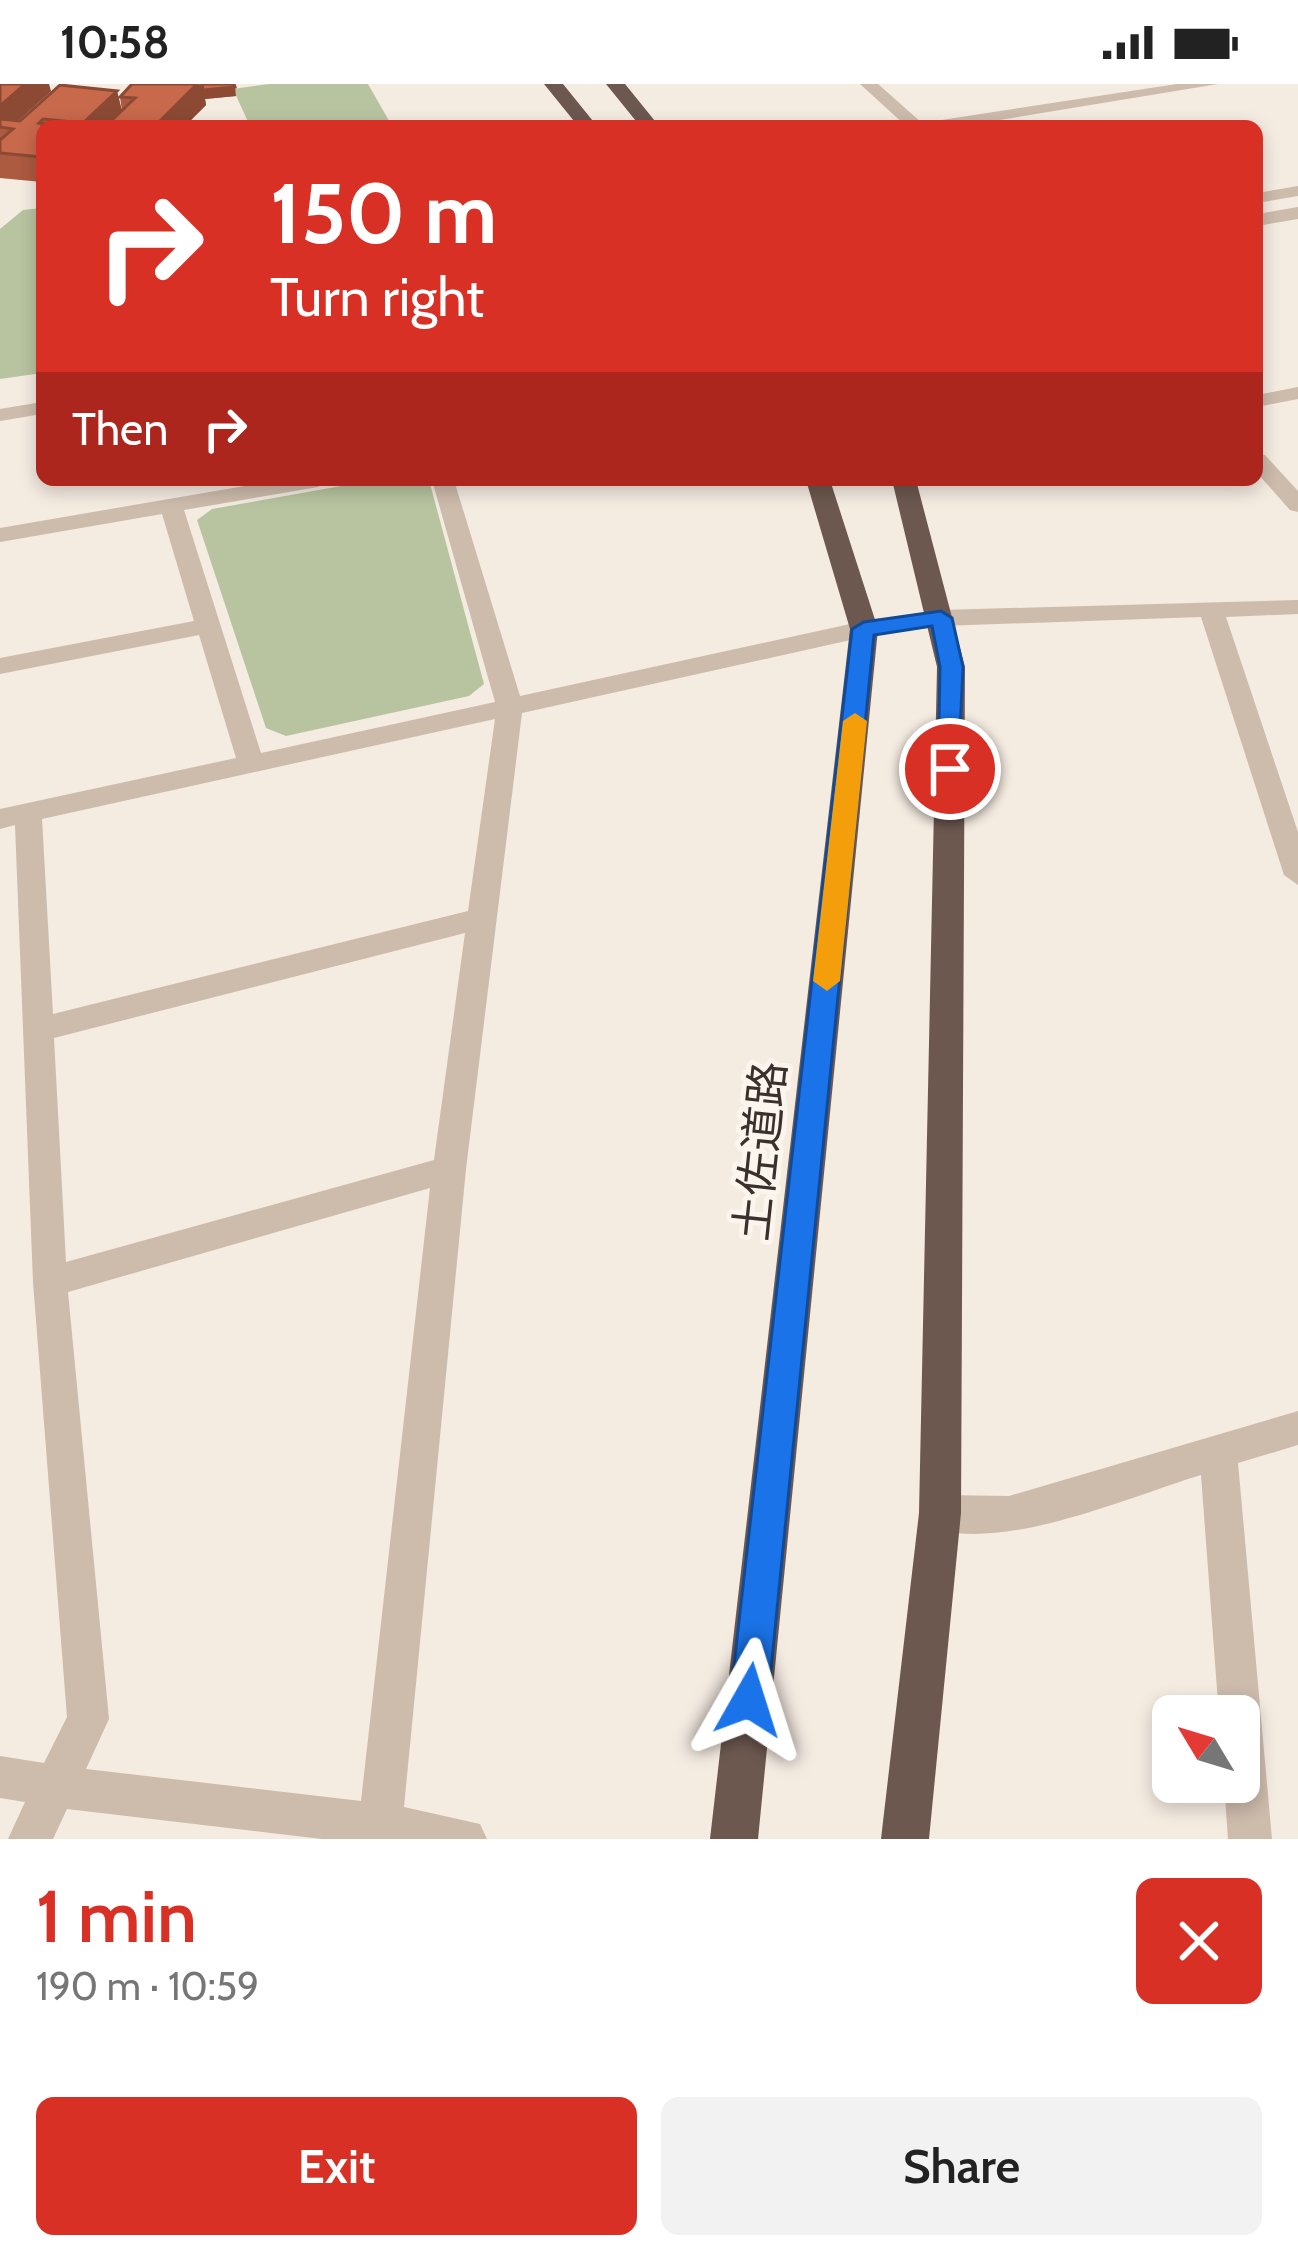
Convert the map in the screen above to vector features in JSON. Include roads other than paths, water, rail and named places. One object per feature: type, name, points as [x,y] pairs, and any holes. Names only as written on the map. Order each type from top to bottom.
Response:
[{"type":"highway","points":[[554,84],[582,120]]},
{"type":"highway","points":[[614,84],[645,120]]},
{"type":"highway","name":"土佐道路","points":[[734,1839],[864,629],[820,486]]},
{"type":"highway","points":[[905,1839],[940,1513],[951,667],[906,486]]},
{"type":"street","points":[[868,84],[909,120]]},
{"type":"street","points":[[968,120],[1210,84]]},
{"type":"street","points":[[1263,197],[1298,191]]},
{"type":"street","points":[[1263,219],[1298,213]]},
{"type":"street","points":[[1263,400],[1298,394]]},
{"type":"street","points":[[0,416],[36,409]]},
{"type":"street","points":[[1263,467],[1298,505]]},
{"type":"street","points":[[0,535],[284,486]]},
{"type":"street","points":[[380,1831],[449,1169],[510,707],[445,486]]},
{"type":"street","points":[[170,506],[251,764]]},
{"type":"street","points":[[30,1839],[88,1719],[50,1282],[38,1030],[14,816],[864,629],[941,618],[1298,608]]},
{"type":"street","points":[[1211,610],[1298,875]]},
{"type":"street","points":[[0,666],[208,626]]},
{"type":"street","points":[[38,1030],[482,917]]},
{"type":"street","points":[[50,1282],[449,1169]]},
{"type":"street","points":[[940,1513],[1009,1514],[1298,1428]]},
{"type":"street","points":[[1218,1452],[1250,1839]]},
{"type":"street","points":[[0,1777],[465,1839]]}]
